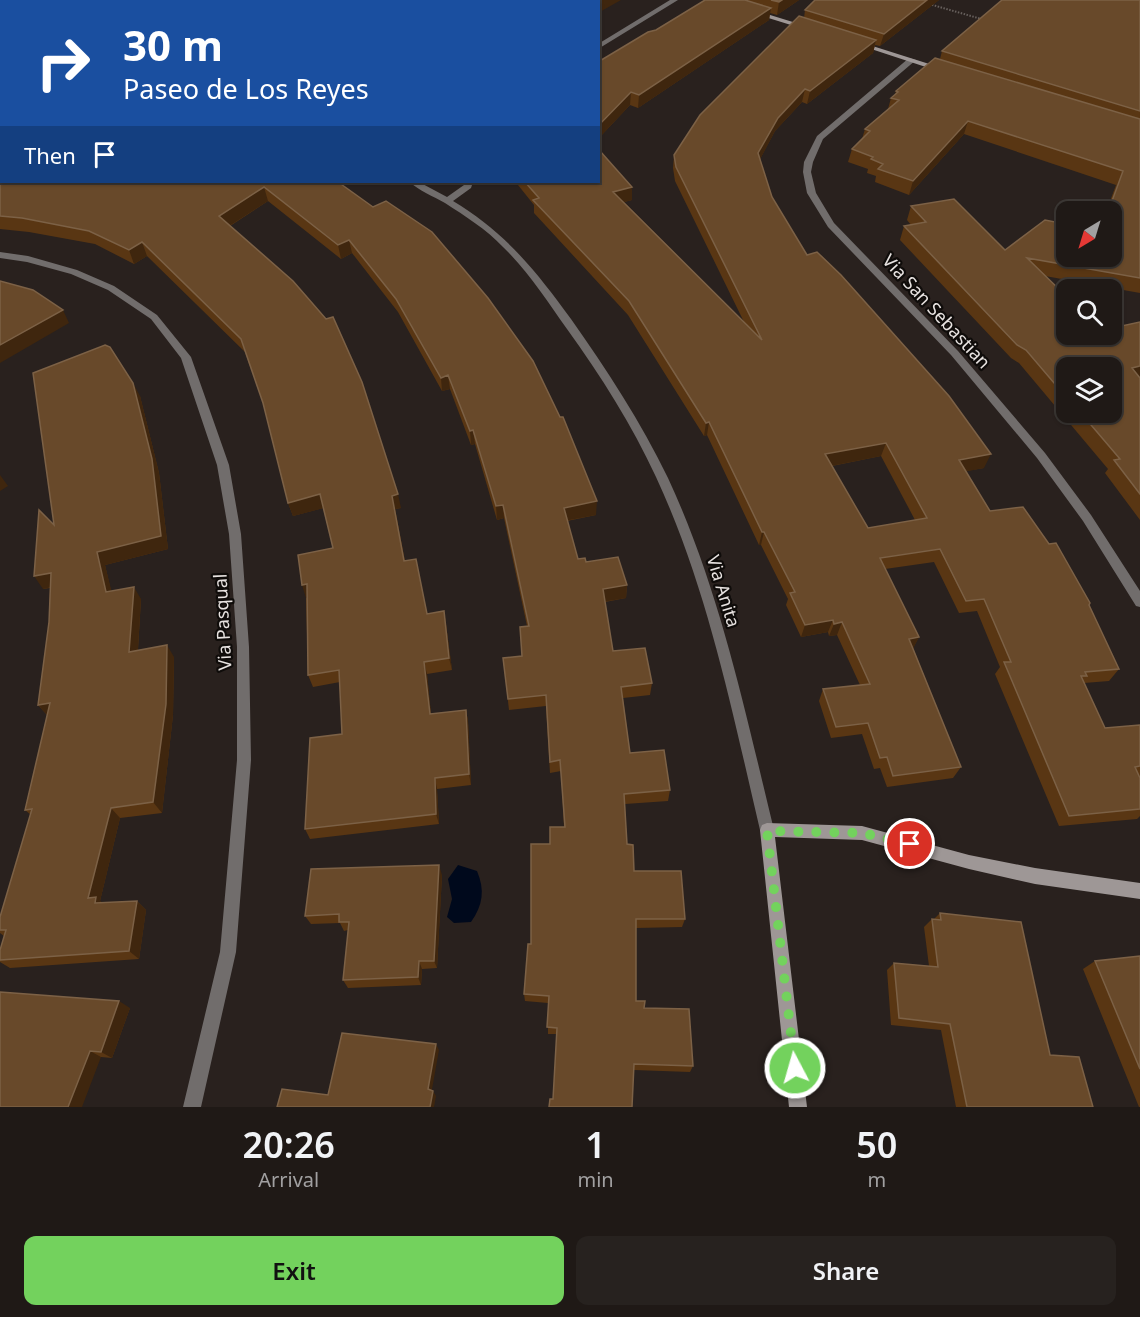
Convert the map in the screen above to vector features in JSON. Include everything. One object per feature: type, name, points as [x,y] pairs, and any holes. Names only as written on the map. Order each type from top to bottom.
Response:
[{"type":"street","points":[[600,46],[675,0]]},
{"type":"street","points":[[747,10],[813,30]]},
{"type":"street","points":[[857,43],[946,70]]},
{"type":"street","name":"Via San Sebastian","points":[[912,60],[820,138],[810,151],[806,167],[808,185],[817,205],[831,225],[945,341],[1034,447],[1087,518],[1140,602]]},
{"type":"street","name":"Via Anita","points":[[416,183],[448,201],[496,235],[528,267],[578,335],[617,395],[661,476],[686,534],[713,620],[767,831],[798,1107]]},
{"type":"street","points":[[448,201],[468,183]]},
{"type":"street","name":"Via Pasqual","points":[[0,255],[28,259],[74,272],[111,288],[154,317],[186,357],[223,465],[235,534],[243,647],[244,760],[228,952],[192,1107]]},
{"type":"street","points":[[767,831],[862,833],[969,862],[1035,876],[1140,891]]},
{"type":"path","points":[[920,1],[987,20]]},
{"type":"water","points":[[458,865],[477,871],[481,885],[482,897],[471,922],[454,923],[447,917],[452,899],[448,879]]},
{"type":"building","points":[[705,0],[745,0],[771,8],[639,95],[631,92],[600,124],[600,61],[648,32],[656,30]]},
{"type":"building","points":[[815,0],[927,0],[884,34],[805,10]]},
{"type":"building","points":[[1002,0],[1140,0],[1140,111],[942,51]]},
{"type":"building","points":[[799,16],[876,40],[810,91],[805,89],[778,118],[758,153],[772,197],[807,255],[817,252],[841,275],[949,396],[991,454],[959,460],[990,511],[1023,507],[1049,544],[1056,543],[1090,603],[1119,669],[1085,672],[1087,676],[1081,676],[1105,728],[1140,725],[1140,766],[1135,767],[1140,778],[1140,809],[1069,816],[1004,662],[1011,662],[984,599],[966,601],[940,549],[880,558],[919,637],[909,639],[961,767],[893,776],[887,757],[880,758],[868,723],[836,727],[823,689],[870,684],[842,622],[834,624],[833,620],[805,625],[790,593],[795,592],[762,532],[709,422],[706,423],[629,301],[533,200],[539,198],[526,183],[600,183],[600,151],[632,187],[613,192],[762,340],[676,167],[674,155],[700,115]],"holes":[[[886,443],[927,518],[868,528],[825,454]]]},
{"type":"building","points":[[935,58],[1140,119],[1140,278],[1078,267],[1122,267],[1122,201],[1112,201],[1123,171],[968,121],[913,181],[878,169],[883,164],[871,159],[873,157],[852,149],[870,131],[865,129],[899,100],[891,98],[898,92],[896,91]]},
{"type":"building","points":[[0,183],[339,183],[373,207],[386,201],[432,232],[488,298],[533,361],[560,417],[563,417],[597,501],[564,508],[578,559],[585,558],[586,562],[618,557],[627,585],[603,589],[613,651],[645,648],[652,683],[621,687],[630,753],[664,750],[670,790],[624,794],[627,844],[633,845],[634,871],[681,871],[685,919],[636,919],[636,1001],[645,1001],[644,1008],[689,1009],[693,1066],[634,1064],[632,1107],[549,1107],[550,1099],[553,1099],[557,1028],[547,1027],[549,996],[524,994],[528,944],[531,944],[531,844],[550,844],[550,827],[565,827],[560,760],[550,762],[546,695],[508,699],[503,658],[522,656],[520,627],[529,626],[503,505],[496,506],[473,430],[470,431],[448,375],[441,378],[396,299],[349,240],[338,245],[264,187],[219,216],[293,281],[326,319],[333,317],[362,382],[398,494],[392,496],[404,561],[416,559],[427,614],[444,611],[449,658],[424,662],[430,714],[466,710],[469,774],[435,778],[436,814],[305,829],[310,738],[342,734],[339,670],[308,675],[307,584],[302,585],[298,555],[333,548],[320,494],[288,503],[263,403],[241,339],[142,242],[129,250],[89,231],[0,216]]},
{"type":"building","points":[[954,199],[1005,250],[1045,220],[1056,222],[1056,263],[1027,258],[1056,286],[1056,345],[1122,345],[1122,326],[1140,322],[1140,366],[1132,368],[1140,378],[1140,494],[1114,460],[1120,459],[1089,423],[1122,423],[1122,357],[1056,357],[1056,385],[1026,350],[1017,345],[904,226],[926,222],[911,206]]},
{"type":"building","points":[[0,281],[33,290],[63,310],[0,345]]},
{"type":"building","points":[[105,345],[110,347],[133,383],[152,459],[161,536],[97,552],[106,592],[134,587],[129,652],[167,645],[166,704],[153,802],[111,808],[88,898],[96,897],[95,903],[137,901],[129,951],[0,960],[0,950],[6,930],[0,930],[0,917],[32,809],[25,810],[50,703],[38,705],[49,622],[51,573],[34,576],[39,510],[54,525],[33,373]]},
{"type":"building","points":[[439,865],[434,961],[419,961],[418,977],[343,980],[349,922],[339,922],[339,914],[305,916],[311,869]]},
{"type":"building","points":[[940,913],[1021,922],[1050,1055],[1079,1057],[1093,1107],[967,1107],[950,1024],[899,1018],[894,963],[938,967],[932,919],[941,920]]},
{"type":"building","points":[[1140,956],[1140,1069],[1095,961]]},
{"type":"building","points":[[0,992],[119,1001],[101,1052],[90,1051],[68,1107],[0,1107]]},
{"type":"building","points":[[342,1033],[436,1044],[428,1089],[433,1091],[430,1107],[277,1107],[282,1089],[328,1095]]},
{"type":"route","points":[[795,1068],[767,831],[862,833],[910,844]]}]
